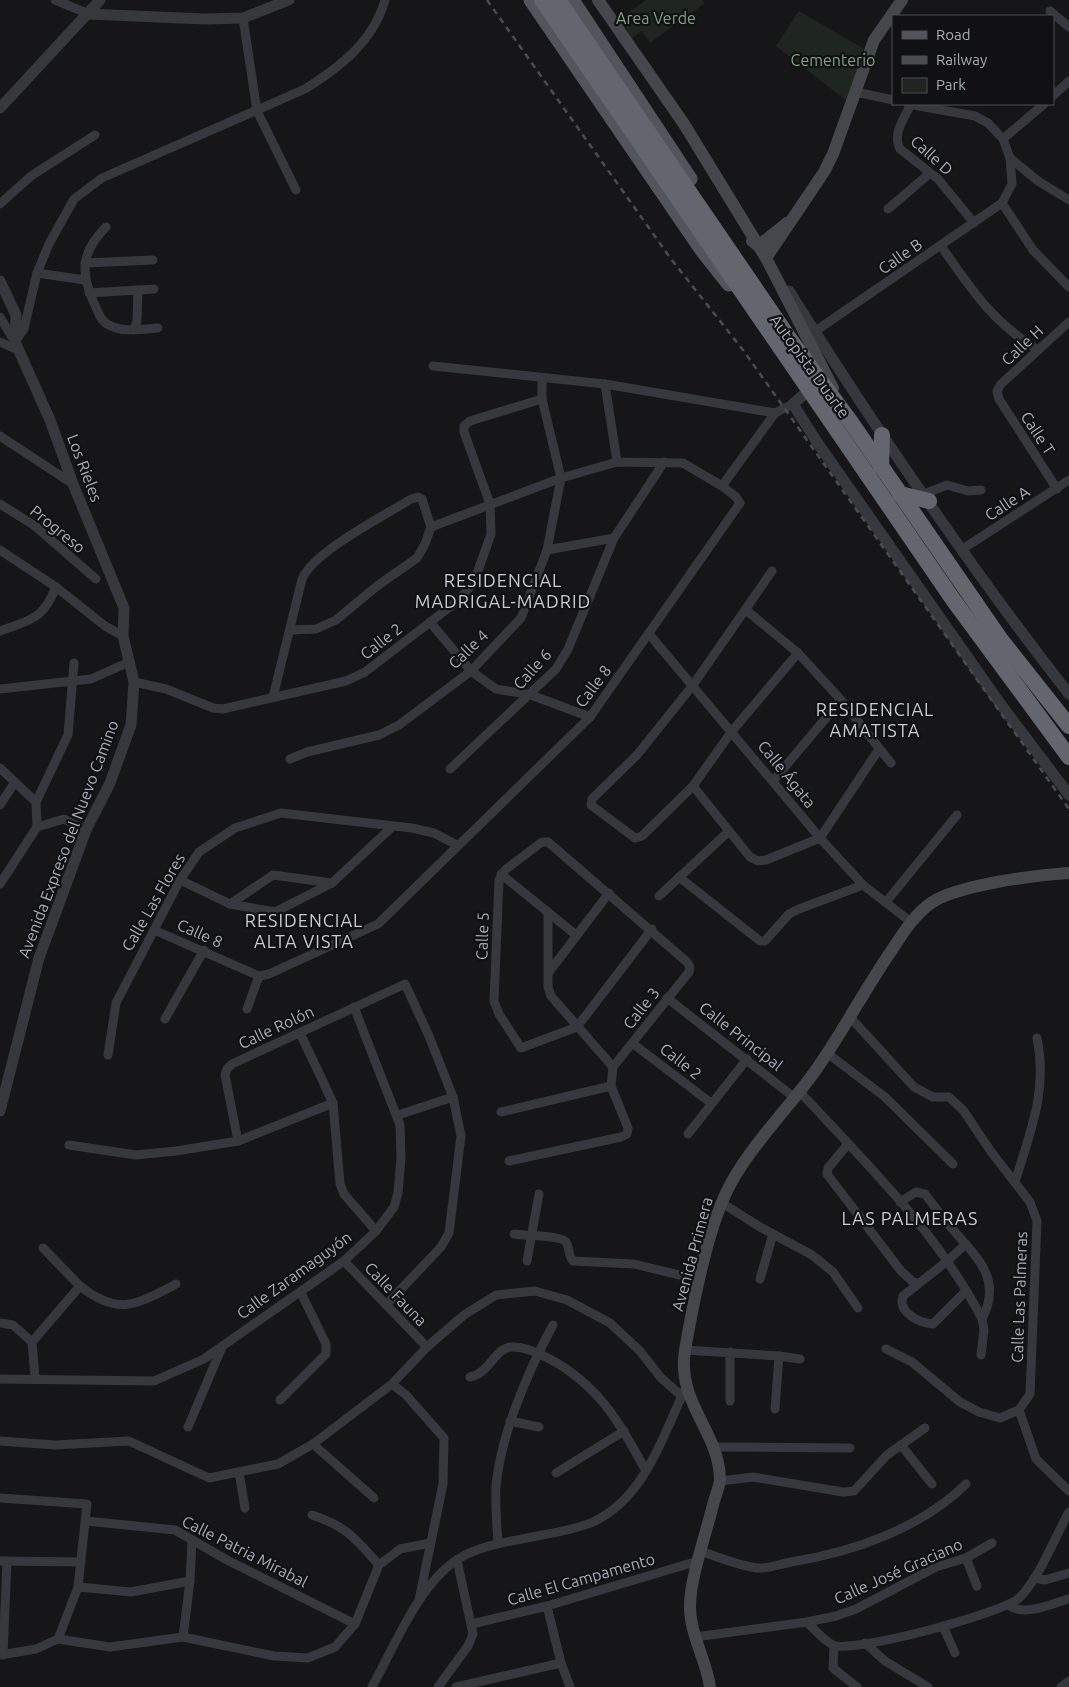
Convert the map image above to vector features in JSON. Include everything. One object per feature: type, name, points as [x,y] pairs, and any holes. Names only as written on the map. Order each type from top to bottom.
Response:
[{"type":"highway","name":"Autopista Duarte","points":[[558,0],[809,390],[954,601],[1069,757]]},
{"type":"highway","name":"Autopista Duarte","points":[[534,2],[695,211],[850,421],[1001,640],[1069,726]]},
{"type":"highway","points":[[881,467],[882,435]]},
{"type":"highway","points":[[900,494],[927,497]]},
{"type":"main road","points":[[572,0],[727,236],[791,341]]},
{"type":"main road","points":[[591,0],[749,237],[758,246]]},
{"type":"main road","points":[[598,0],[684,124],[766,258],[850,421]]},
{"type":"main road","points":[[766,258],[787,223],[824,172],[833,154],[874,40],[902,0]]},
{"type":"main road","points":[[534,2],[702,250],[794,367]]},
{"type":"main road","points":[[758,246],[787,223]]},
{"type":"main road","points":[[748,230],[758,234],[765,234],[787,223]]},
{"type":"main road","name":"Avenida Primera","points":[[710,1687],[695,1637],[690,1604],[700,1556],[720,1480],[713,1447],[684,1392],[683,1367],[700,1280],[722,1203],[732,1181],[827,1053],[868,985],[911,922],[931,903],[953,894],[1000,883],[1069,873]]},
{"type":"street","points":[[54,0],[89,14],[204,19],[243,18],[289,0]]},
{"type":"street","points":[[0,108],[100,0]]},
{"type":"street","points":[[17,346],[24,329],[37,273],[49,244],[74,199],[102,178],[305,89],[345,62],[365,40],[377,20],[385,0]]},
{"type":"street","points":[[1050,11],[1069,28]]},
{"type":"street","points":[[243,18],[257,111],[296,190]]},
{"type":"street","points":[[1054,95],[1067,87]]},
{"type":"street","points":[[856,92],[892,100]]},
{"type":"street","name":"Calle D","points":[[909,105],[896,135],[896,142],[900,149],[938,179],[974,223]]},
{"type":"street","points":[[914,105],[975,116],[988,124],[1003,139],[1010,158],[1012,184],[1002,203],[1033,250],[1069,288]]},
{"type":"street","points":[[1003,139],[1043,105]]},
{"type":"street","points":[[0,204],[31,176],[95,135]]},
{"type":"street","points":[[1010,158],[1038,181],[1069,200]]},
{"type":"street","points":[[888,208],[930,173]]},
{"type":"street","name":"Calle B","points":[[814,332],[1002,203]]},
{"type":"street","points":[[106,227],[92,241],[85,263],[85,280],[89,293],[103,321],[109,326],[134,330],[158,328]]},
{"type":"street","points":[[941,246],[993,316],[1014,336],[1038,350]]},
{"type":"street","points":[[766,258],[882,435],[927,497],[961,550],[1069,694]]},
{"type":"street","points":[[85,263],[153,260]]},
{"type":"street","points":[[37,273],[85,280]]},
{"type":"street","points":[[0,281],[16,316],[17,346]]},
{"type":"street","points":[[89,293],[154,289]]},
{"type":"street","points":[[134,330],[137,321],[138,290]]},
{"type":"street","name":"Los Rieles","points":[[0,318],[17,346],[50,420],[73,484],[124,608],[123,636]]},
{"type":"street","name":"Calle H","points":[[997,391],[1001,384],[1069,322]]},
{"type":"street","points":[[0,342],[17,346]]},
{"type":"street","points":[[433,366],[605,384],[775,413]]},
{"type":"street","name":"Calle 4","points":[[290,759],[307,752],[379,735],[399,725],[471,671],[521,618],[547,550],[561,478],[542,399],[542,378]]},
{"type":"street","points":[[605,384],[617,462]]},
{"type":"street","points":[[722,486],[775,413],[793,404],[809,390]]},
{"type":"street","name":"Calle T","points":[[997,391],[999,399],[1057,489]]},
{"type":"street","name":"Calle 2","points":[[134,682],[166,690],[213,708],[223,709],[356,678],[459,600],[474,582],[491,534],[490,504],[464,432],[464,426],[470,421],[542,399]]},
{"type":"street","points":[[793,404],[855,499],[1010,718],[1069,795]]},
{"type":"street","points":[[0,436],[73,484]]},
{"type":"street","name":"Calle 8","points":[[154,930],[204,950],[259,976],[269,974],[378,924],[590,717],[740,503],[736,497],[722,486],[683,463],[617,462],[561,478],[431,527]]},
{"type":"street","name":"Calle 6","points":[[450,769],[531,695],[556,669],[568,649],[614,538],[664,462]]},
{"type":"street","name":"Calle A","points":[[961,550],[1069,480]]},
{"type":"street","points":[[927,497],[947,485],[968,491],[981,490]]},
{"type":"street","points":[[273,697],[302,579],[306,569],[314,561],[357,532],[418,497],[422,499],[431,527],[425,544],[417,558],[377,586],[336,620],[316,629],[290,630]]},
{"type":"street","name":"Progreso","points":[[0,504],[35,526],[96,579]]},
{"type":"street","points":[[547,550],[614,538]]},
{"type":"street","points":[[0,550],[56,587],[105,626],[123,636]]},
{"type":"street","points":[[772,571],[692,685],[637,755],[591,802],[598,810],[635,838],[638,838],[693,786],[732,731],[798,653]]},
{"type":"street","points":[[0,631],[48,608],[56,587]]},
{"type":"street","points":[[746,610],[798,653],[841,700],[891,763]]},
{"type":"street","points":[[430,622],[471,671],[496,689],[531,695],[590,717]]},
{"type":"street","name":"Calle Ágata","points":[[649,634],[820,838],[863,885],[911,922]]},
{"type":"street","name":"Avenida Expreso del Nuevo Camino","points":[[0,1111],[39,958],[86,830],[110,783],[131,725],[134,682],[123,636]]},
{"type":"street","points":[[0,689],[91,679],[129,662]]},
{"type":"street","points":[[0,884],[37,827],[36,802],[68,735],[74,663]]},
{"type":"street","points":[[773,781],[841,700]]},
{"type":"street","points":[[693,786],[728,832],[750,857],[758,861],[766,860],[820,838],[879,749]]},
{"type":"street","points":[[0,768],[36,802]]},
{"type":"street","points":[[0,805],[15,782]]},
{"type":"street","name":"Calle Las Flores","points":[[108,1055],[116,1003],[180,880],[199,852],[236,828],[281,813],[434,832],[457,845]]},
{"type":"street","points":[[886,902],[957,815]]},
{"type":"street","points":[[37,827],[64,819],[86,830]]},
{"type":"street","points":[[180,880],[230,904],[275,912],[332,883],[392,827]]},
{"type":"street","points":[[659,896],[728,832]]},
{"type":"street","points":[[576,935],[501,874],[545,841],[652,929],[576,1027]]},
{"type":"street","name":"Calle 5","points":[[501,874],[499,880],[494,1001],[498,1014],[521,1048],[576,1027]]},
{"type":"street","points":[[230,904],[273,875],[332,883]]},
{"type":"street","points":[[679,877],[760,941],[766,941],[789,914],[863,885]]},
{"type":"street","points":[[549,972],[609,893]]},
{"type":"street","points":[[509,1161],[627,1134],[628,1128],[611,1086],[613,1067],[576,1027],[551,996],[548,987],[548,912]]},
{"type":"street","name":"Calle 3","points":[[613,1067],[689,972],[690,967],[652,929]]},
{"type":"street","points":[[165,1019],[204,950]]},
{"type":"street","points":[[246,1009],[259,976]]},
{"type":"street","name":"Calle Rolón","points":[[238,1141],[225,1076],[227,1069],[232,1064],[405,984],[429,1036],[453,1097]]},
{"type":"street","name":"Calle Principal","points":[[667,998],[797,1095],[848,1144],[900,1202],[946,1262],[982,1319]]},
{"type":"street","name":"Calle Zaramaguyón","points":[[0,1379],[154,1381],[204,1359],[301,1293],[344,1261],[376,1231],[394,1207],[398,1193],[401,1158],[398,1115],[354,1007]]},
{"type":"street","name":"Calle Las Palmeras","points":[[850,1017],[914,1086],[933,1096],[949,1098],[963,1110],[1030,1202],[1037,1221],[1030,1394],[1019,1410]]},
{"type":"street","points":[[300,1033],[333,1103],[340,1184],[344,1194],[376,1231]]},
{"type":"street","points":[[1015,1182],[1035,1116],[1042,1073],[1037,1038]]},
{"type":"street","name":"Calle 2","points":[[632,1043],[711,1103]]},
{"type":"street","points":[[827,1053],[885,1097],[953,1164]]},
{"type":"street","points":[[688,1134],[747,1059]]},
{"type":"street","points":[[501,1112],[611,1086]]},
{"type":"street","points":[[386,1305],[441,1247],[449,1233],[461,1136],[453,1097],[398,1115]]},
{"type":"street","points":[[69,1145],[148,1155],[238,1141],[333,1103]]},
{"type":"street","points":[[848,1144],[828,1168],[827,1174],[901,1271],[913,1282],[919,1284]]},
{"type":"street","points":[[900,1202],[916,1192],[921,1192],[966,1244],[986,1271],[989,1305],[982,1319],[984,1330],[981,1355]]},
{"type":"street","points":[[527,1261],[533,1237],[539,1194]]},
{"type":"street","points":[[722,1203],[812,1255],[833,1272],[858,1308]]},
{"type":"street","points":[[514,1234],[533,1237],[561,1237],[565,1241],[570,1258],[573,1261],[634,1264],[700,1280]]},
{"type":"street","points":[[760,1279],[773,1234]]},
{"type":"street","points":[[966,1244],[903,1296],[901,1301],[904,1309],[915,1319],[926,1323],[937,1321],[966,1292]]},
{"type":"street","points":[[44,1248],[80,1286],[98,1300],[114,1304],[144,1300],[176,1284]]},
{"type":"street","name":"Calle Fauna","points":[[344,1261],[427,1347]]},
{"type":"street","points":[[32,1342],[80,1286]]},
{"type":"street","points":[[0,1440],[55,1445],[128,1441],[208,1478],[278,1464],[313,1444],[392,1384],[427,1347],[464,1315],[496,1296],[535,1291],[567,1300],[610,1323],[640,1351],[661,1378],[684,1392],[646,1471],[626,1499],[611,1512],[592,1522],[571,1530],[498,1544],[473,1551],[457,1560],[438,1578],[418,1602],[372,1687]]},
{"type":"street","points":[[280,1400],[326,1354],[326,1344],[301,1293]]},
{"type":"street","points":[[0,1323],[13,1325],[32,1342],[35,1378]]},
{"type":"street","points":[[498,1544],[496,1486],[510,1421],[538,1353],[553,1325]]},
{"type":"street","points":[[188,1427],[222,1346]]},
{"type":"street","points":[[470,1377],[482,1373],[499,1353],[506,1348],[521,1347],[538,1353],[566,1368],[596,1392],[624,1431],[646,1471]]},
{"type":"street","points":[[886,1349],[912,1362],[960,1402],[980,1412],[1000,1418],[1019,1410],[1036,1459],[1069,1491]]},
{"type":"street","points":[[685,1350],[730,1352],[800,1359]]},
{"type":"street","points":[[730,1352],[730,1401]]},
{"type":"street","points":[[774,1409],[779,1356]]},
{"type":"street","points":[[392,1384],[406,1395],[444,1438],[443,1484],[418,1602]]},
{"type":"street","points":[[510,1421],[539,1427]]},
{"type":"street","points":[[720,1480],[753,1477],[843,1492],[854,1491],[887,1455],[925,1428]]},
{"type":"street","points":[[556,1472],[624,1431]]},
{"type":"street","points":[[313,1444],[374,1498]]},
{"type":"street","points":[[901,1445],[932,1484]]},
{"type":"street","points":[[713,1447],[850,1448]]},
{"type":"street","points":[[239,1472],[245,1508]]},
{"type":"street","points":[[700,1556],[758,1568],[849,1550],[899,1529],[947,1503],[966,1484]]},
{"type":"street","points":[[0,1498],[86,1504],[86,1521],[78,1586],[58,1639]]},
{"type":"street","points":[[807,1622],[834,1646],[866,1643],[943,1626],[1008,1605],[1021,1596],[1034,1578],[1069,1512]]},
{"type":"street","points":[[312,1516],[331,1522],[353,1535],[379,1565]]},
{"type":"street","name":"Calle Patria Mirabal","points":[[86,1521],[175,1530],[192,1541],[355,1624]]},
{"type":"street","points":[[183,1637],[190,1581],[192,1541]]},
{"type":"street","points":[[81,1562],[3,1561],[1,1655],[36,1649],[58,1639],[110,1646],[183,1637],[274,1656],[308,1658],[335,1647],[355,1624],[379,1565],[400,1549],[430,1543]]},
{"type":"street","name":"Calle José Graciano","points":[[695,1637],[807,1622],[856,1609],[932,1569],[966,1558],[992,1543]]},
{"type":"street","name":"Calle El Campamento","points":[[472,1624],[547,1606],[700,1556]]},
{"type":"street","points":[[966,1558],[977,1586]]},
{"type":"street","points":[[438,1687],[468,1646],[473,1634],[457,1560]]},
{"type":"street","points":[[1034,1578],[1045,1580],[1069,1573]]},
{"type":"street","points":[[78,1586],[131,1592],[190,1581]]},
{"type":"street","points":[[1008,1605],[1023,1611],[1068,1599]]},
{"type":"street","points":[[547,1606],[561,1663],[570,1687]]},
{"type":"street","points":[[943,1626],[955,1653]]},
{"type":"street","points":[[866,1643],[885,1661],[928,1687]]},
{"type":"street","points":[[834,1646],[833,1668],[857,1687]]},
{"type":"street","points":[[456,1687],[561,1663]]},
{"type":"street","points":[[1061,1687],[1069,1682]]},
{"type":"green space","name":"Area Verde","points":[[646,0],[702,0],[705,3],[650,43],[642,31],[632,38],[620,19]]},
{"type":"green space","name":"Cementerio","points":[[799,11],[864,49],[847,101],[776,46]]},
{"type":"railway","points":[[487,0],[671,259],[743,350],[1069,809]]},
{"type":"district","name":"RESIDENCIAL MADRIGAL-MADRID","points":[[503,590]]},
{"type":"district","name":"RESIDENCIAL AMATISTA","points":[[875,720]]},
{"type":"district","name":"RESIDENCIAL ALTA VISTA","points":[[304,930]]},
{"type":"district","name":"LAS PALMERAS","points":[[910,1218]]}]
